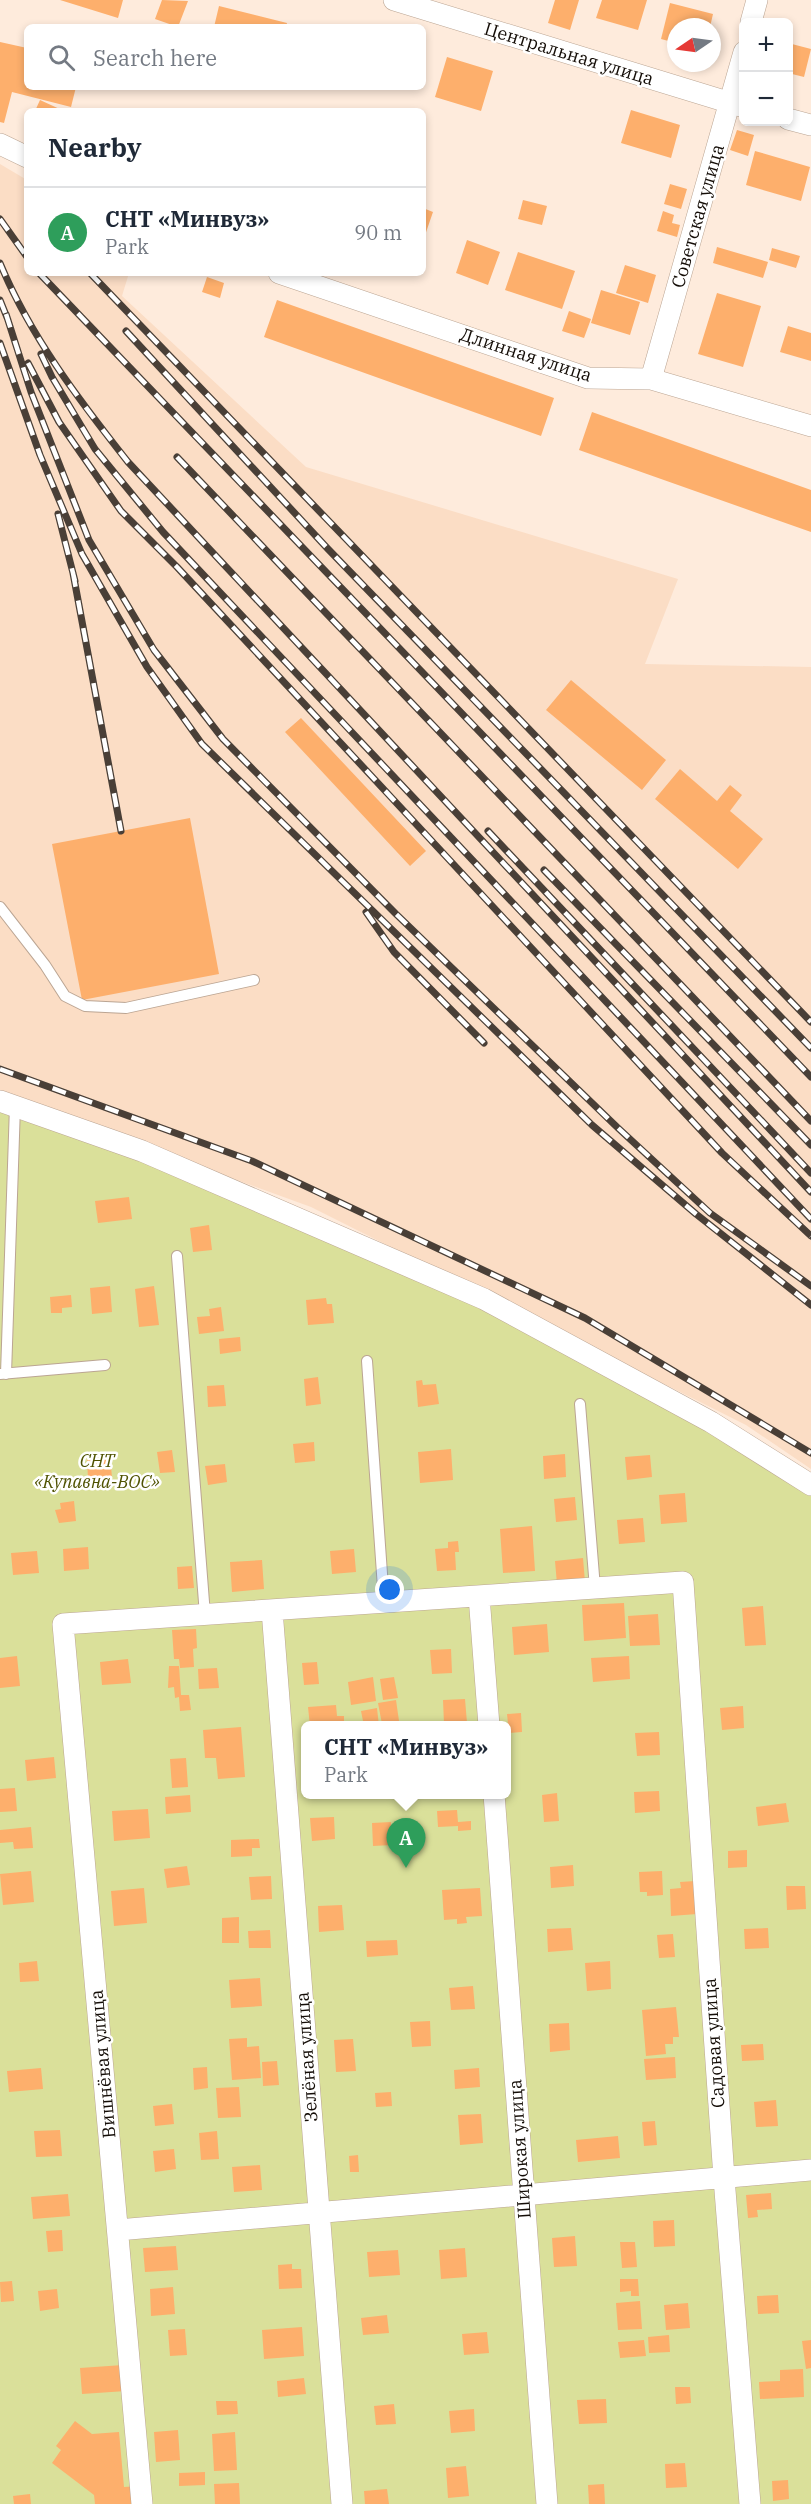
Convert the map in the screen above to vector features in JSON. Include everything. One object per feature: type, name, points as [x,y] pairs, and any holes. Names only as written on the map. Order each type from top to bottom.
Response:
[{"type":"street","name":"Центральная улица","points":[[394,0],[737,105]]},
{"type":"street","points":[[753,18],[758,0]]},
{"type":"street","name":"Советская улица","points":[[651,379],[737,105],[741,72]]},
{"type":"street","points":[[793,120],[811,125]]},
{"type":"street","points":[[0,144],[24,156]]},
{"type":"street","name":"Длинная улица","points":[[288,276],[588,378],[651,379],[811,426]]},
{"type":"street","points":[[8,1104],[142,1151],[484,1299],[711,1422],[811,1485]]},
{"type":"street","name":"Садовая улица","points":[[595,1588],[683,1582],[724,2178],[750,2504]]},
{"type":"street","points":[[205,1615],[595,1588]]},
{"type":"street","points":[[479,1596],[489,1721]]},
{"type":"street","name":"Зелёная улица","points":[[272,1610],[342,2504]]},
{"type":"street","name":"Вишнёвая улица","points":[[142,2504],[63,1624],[205,1615]]},
{"type":"street","name":"Широкая улица","points":[[494,1799],[547,2504]]},
{"type":"street","points":[[118,2230],[811,2170]]},
{"type":"lane","points":[[0,907],[45,965],[65,996],[86,1006],[126,1008],[254,980]]},
{"type":"lane","points":[[8,1104],[3,1374],[105,1365]]},
{"type":"lane","points":[[177,1256],[205,1615]]},
{"type":"lane","points":[[367,1362],[384,1602]]},
{"type":"lane","points":[[580,1404],[595,1588]]},
{"type":"shaded area","points":[[0,164],[24,178],[24,276],[128,276],[122,296],[306,467],[678,579],[645,664],[811,667],[811,1469],[746,1425],[311,1207],[0,1094]]},
{"type":"green space","name":"СНТ «Купавна-ВОС»","points":[[0,1101],[484,1299],[811,1485],[811,2504],[0,2504]]},
{"type":"building","points":[[60,0],[123,0],[118,18]]},
{"type":"building","points":[[162,0],[188,1],[179,24],[169,24],[155,19]]},
{"type":"building","points":[[555,0],[579,0],[570,30],[548,23]]},
{"type":"building","points":[[602,0],[647,0],[638,30],[596,18]]},
{"type":"building","points":[[670,3],[713,14],[712,18],[667,18],[667,41],[661,39]]},
{"type":"building","points":[[219,6],[287,23],[287,24],[215,24]]},
{"type":"building","points":[[0,42],[24,47],[24,90],[75,90],[71,107],[12,92],[4,123],[0,122]]},
{"type":"building","points":[[793,44],[811,49],[804,77],[793,74]]},
{"type":"building","points":[[447,57],[493,71],[481,111],[435,97]]},
{"type":"building","points":[[40,100],[57,108],[36,108]]},
{"type":"building","points":[[631,110],[680,125],[671,158],[621,143]]},
{"type":"building","points":[[737,130],[754,135],[748,156],[730,150]]},
{"type":"building","points":[[755,151],[810,167],[801,201],[746,185]]},
{"type":"building","points":[[670,184],[687,189],[681,209],[664,204]]},
{"type":"building","points":[[523,200],[547,206],[542,225],[518,219]]},
{"type":"building","points":[[426,209],[433,212],[426,232]]},
{"type":"building","points":[[663,211],[674,215],[672,223],[680,225],[677,237],[657,231]]},
{"type":"building","points":[[467,240],[500,252],[488,285],[456,273]]},
{"type":"building","points":[[717,247],[768,262],[763,278],[713,263]]},
{"type":"building","points":[[772,248],[800,256],[796,268],[769,260]]},
{"type":"building","points":[[518,252],[575,271],[562,309],[505,290]]},
{"type":"building","points":[[625,265],[656,275],[648,303],[616,293]]},
{"type":"building","points":[[207,277],[224,283],[220,298],[202,292]]},
{"type":"building","points":[[601,290],[640,302],[630,335],[591,323]]},
{"type":"building","points":[[717,293],[761,306],[743,367],[698,354]]},
{"type":"building","points":[[277,300],[554,398],[541,436],[264,337]]},
{"type":"building","points":[[569,311],[591,319],[584,338],[562,331]]},
{"type":"building","points":[[788,326],[811,333],[811,361],[780,352]]},
{"type":"building","points":[[592,412],[811,490],[811,532],[579,450]]},
{"type":"building","points":[[571,680],[666,760],[642,790],[546,710]]},
{"type":"building","points":[[301,718],[426,851],[410,866],[285,732]]},
{"type":"building","points":[[680,769],[717,801],[730,785],[742,795],[730,811],[763,839],[738,869],[655,799]]},
{"type":"building","points":[[190,818],[219,974],[82,1000],[52,844]]},
{"type":"building","points":[[129,1197],[132,1219],[98,1223],[95,1201]]},
{"type":"building","points":[[209,1225],[212,1250],[193,1252],[190,1228]]},
{"type":"building","points":[[110,1286],[112,1312],[92,1314],[90,1288]]},
{"type":"building","points":[[154,1286],[159,1325],[139,1327],[135,1289]]},
{"type":"building","points":[[71,1295],[72,1307],[62,1308],[62,1313],[51,1313],[50,1297]]},
{"type":"building","points":[[326,1298],[327,1304],[332,1304],[334,1323],[308,1325],[306,1300]]},
{"type":"building","points":[[221,1307],[224,1331],[199,1334],[197,1317],[210,1316],[209,1309]]},
{"type":"building","points":[[240,1337],[241,1351],[220,1354],[219,1339]]},
{"type":"building","points":[[318,1377],[321,1404],[306,1406],[304,1379]]},
{"type":"building","points":[[422,1380],[423,1385],[436,1384],[439,1404],[418,1407],[416,1381]]},
{"type":"building","points":[[224,1385],[226,1406],[208,1407],[207,1386]]},
{"type":"building","points":[[314,1442],[315,1461],[295,1463],[293,1444]]},
{"type":"building","points":[[451,1449],[453,1480],[420,1483],[418,1452]]},
{"type":"building","points":[[172,1450],[175,1472],[160,1473],[157,1452]]},
{"type":"building","points":[[565,1454],[566,1477],[544,1479],[543,1456]]},
{"type":"building","points":[[650,1455],[652,1477],[627,1480],[625,1457]]},
{"type":"building","points":[[110,1457],[112,1477],[88,1479],[87,1458]]},
{"type":"building","points":[[225,1464],[227,1482],[208,1485],[205,1466]]},
{"type":"building","points":[[685,1493],[687,1522],[661,1524],[659,1495]]},
{"type":"building","points":[[575,1497],[577,1520],[556,1522],[554,1499]]},
{"type":"building","points":[[74,1501],[76,1521],[59,1523],[55,1510],[61,1509],[60,1503]]},
{"type":"building","points":[[643,1518],[645,1542],[619,1544],[617,1520]]},
{"type":"building","points":[[532,1526],[535,1571],[503,1573],[500,1529]]},
{"type":"building","points":[[458,1541],[459,1552],[455,1552],[456,1570],[437,1571],[435,1549],[448,1548],[448,1542]]},
{"type":"building","points":[[88,1547],[89,1569],[64,1571],[63,1549]]},
{"type":"building","points":[[354,1549],[356,1572],[332,1574],[330,1551]]},
{"type":"building","points":[[37,1551],[39,1573],[13,1575],[11,1553]]},
{"type":"building","points":[[583,1558],[585,1582],[557,1584],[555,1561]]},
{"type":"building","points":[[262,1560],[264,1589],[232,1592],[230,1562]]},
{"type":"building","points":[[192,1566],[194,1588],[178,1589],[177,1567]]},
{"type":"building","points":[[624,1603],[626,1638],[584,1641],[582,1605]]},
{"type":"building","points":[[763,1606],[766,1645],[745,1646],[742,1608]]},
{"type":"building","points":[[658,1614],[660,1645],[630,1646],[628,1616]]},
{"type":"building","points":[[547,1624],[549,1652],[514,1655],[512,1627]]},
{"type":"building","points":[[196,1629],[197,1648],[193,1649],[194,1667],[180,1668],[179,1659],[174,1659],[172,1630]]},
{"type":"building","points":[[451,1649],[452,1673],[432,1674],[430,1650]]},
{"type":"building","points":[[17,1656],[20,1686],[0,1688],[0,1658]]},
{"type":"building","points":[[629,1656],[630,1679],[593,1682],[591,1658]]},
{"type":"building","points":[[128,1659],[131,1683],[102,1685],[100,1662]]},
{"type":"building","points":[[317,1662],[319,1684],[304,1685],[302,1663]]},
{"type":"building","points":[[169,1666],[179,1666],[181,1695],[189,1695],[191,1710],[180,1711],[179,1697],[175,1698],[174,1687],[168,1688]]},
{"type":"building","points":[[217,1668],[219,1688],[199,1689],[198,1669]]},
{"type":"building","points":[[373,1677],[376,1701],[351,1705],[348,1682]]},
{"type":"building","points":[[394,1677],[398,1698],[383,1700],[380,1679]]},
{"type":"building","points":[[465,1699],[467,1721],[444,1721],[443,1700]]},
{"type":"building","points":[[396,1700],[399,1721],[381,1721],[378,1703]]},
{"type":"building","points":[[336,1705],[337,1716],[344,1716],[344,1721],[309,1721],[308,1707]]},
{"type":"building","points":[[743,1706],[744,1728],[722,1730],[720,1708]]},
{"type":"building","points":[[377,1708],[378,1721],[363,1721],[361,1711]]},
{"type":"building","points":[[521,1713],[522,1732],[511,1733],[511,1721],[508,1721],[507,1714]]},
{"type":"building","points":[[241,1727],[245,1777],[218,1779],[216,1758],[205,1758],[203,1730]]},
{"type":"building","points":[[659,1732],[660,1755],[637,1756],[635,1733]]},
{"type":"building","points":[[54,1757],[56,1778],[27,1781],[25,1760]]},
{"type":"building","points":[[186,1758],[188,1787],[172,1788],[170,1759]]},
{"type":"building","points":[[15,1788],[17,1811],[0,1812],[0,1789]]},
{"type":"building","points":[[659,1791],[660,1811],[635,1813],[634,1792]]},
{"type":"building","points":[[557,1793],[559,1821],[544,1822],[542,1795]]},
{"type":"building","points":[[190,1795],[191,1812],[166,1814],[165,1797]]},
{"type":"building","points":[[786,1803],[789,1822],[758,1826],[756,1807]]},
{"type":"building","points":[[148,1809],[150,1838],[114,1841],[112,1811]]},
{"type":"building","points":[[457,1810],[458,1822],[471,1821],[471,1830],[458,1831],[458,1826],[438,1827],[437,1811]]},
{"type":"building","points":[[334,1817],[335,1839],[312,1841],[310,1818]]},
{"type":"building","points":[[391,1822],[392,1845],[373,1846],[372,1823]]},
{"type":"building","points":[[31,1827],[33,1848],[14,1849],[13,1842],[0,1843],[0,1830]]},
{"type":"building","points":[[259,1839],[260,1848],[252,1848],[252,1856],[231,1857],[231,1840]]},
{"type":"building","points":[[747,1850],[747,1867],[728,1868],[728,1851]]},
{"type":"building","points":[[573,1865],[574,1886],[551,1888],[550,1867]]},
{"type":"building","points":[[187,1866],[190,1885],[167,1888],[164,1869]]},
{"type":"building","points":[[31,1871],[34,1902],[3,1905],[0,1874]]},
{"type":"building","points":[[662,1871],[663,1895],[647,1896],[647,1892],[640,1892],[639,1872]]},
{"type":"building","points":[[271,1876],[272,1899],[251,1900],[249,1877]]},
{"type":"building","points":[[695,1881],[697,1914],[671,1916],[670,1889],[681,1888],[680,1882]]},
{"type":"building","points":[[786,1886],[805,1886],[806,1909],[787,1910]]},
{"type":"building","points":[[144,1888],[147,1923],[114,1926],[111,1891]]},
{"type":"building","points":[[480,1888],[482,1916],[466,1917],[467,1923],[457,1924],[457,1919],[444,1920],[442,1890]]},
{"type":"building","points":[[342,1905],[344,1930],[319,1932],[318,1906]]},
{"type":"building","points":[[239,1917],[239,1943],[222,1943],[222,1918]]},
{"type":"building","points":[[571,1928],[573,1950],[548,1952],[547,1929]]},
{"type":"building","points":[[768,1928],[769,1948],[745,1949],[744,1929]]},
{"type":"building","points":[[270,1930],[271,1948],[249,1948],[248,1931]]},
{"type":"building","points":[[673,1934],[675,1957],[659,1958],[657,1935]]},
{"type":"building","points":[[397,1940],[398,1955],[367,1957],[366,1941]]},
{"type":"building","points":[[37,1961],[39,1981],[20,1982],[19,1963]]},
{"type":"building","points":[[610,1961],[611,1989],[587,1991],[585,1963]]},
{"type":"building","points":[[260,1978],[262,2006],[231,2008],[229,1980]]},
{"type":"building","points":[[473,1986],[475,2009],[451,2010],[449,1988]]},
{"type":"building","points":[[676,2007],[679,2037],[673,2037],[673,2044],[665,2044],[666,2054],[646,2056],[642,2010]]},
{"type":"building","points":[[430,2021],[431,2046],[412,2047],[410,2022]]},
{"type":"building","points":[[569,2023],[570,2050],[550,2052],[549,2024]]},
{"type":"building","points":[[247,2038],[247,2047],[259,2046],[261,2078],[232,2080],[229,2039]]},
{"type":"building","points":[[353,2039],[356,2071],[336,2072],[334,2040]]},
{"type":"building","points":[[763,2044],[764,2060],[742,2061],[741,2045]]},
{"type":"building","points":[[675,2057],[676,2078],[646,2080],[644,2059]]},
{"type":"building","points":[[277,2061],[279,2085],[263,2086],[262,2062]]},
{"type":"building","points":[[207,2067],[208,2088],[194,2090],[193,2068]]},
{"type":"building","points":[[41,2068],[43,2089],[9,2092],[7,2071]]},
{"type":"building","points":[[479,2068],[480,2087],[455,2089],[454,2070]]},
{"type":"building","points":[[239,2087],[241,2117],[218,2118],[216,2088]]},
{"type":"building","points":[[391,2092],[392,2106],[376,2107],[375,2093]]},
{"type":"building","points":[[776,2100],[778,2126],[756,2127],[754,2102]]},
{"type":"building","points":[[172,2104],[174,2124],[155,2126],[153,2106]]},
{"type":"building","points":[[481,2114],[483,2143],[460,2145],[458,2115]]},
{"type":"building","points":[[655,2121],[657,2145],[644,2146],[642,2122]]},
{"type":"building","points":[[60,2130],[62,2156],[36,2157],[34,2131]]},
{"type":"building","points":[[217,2131],[219,2159],[201,2160],[199,2133]]},
{"type":"building","points":[[618,2136],[620,2158],[578,2162],[576,2140]]},
{"type":"building","points":[[174,2149],[176,2169],[155,2172],[153,2151]]},
{"type":"building","points":[[358,2155],[359,2172],[350,2172],[349,2156]]},
{"type":"building","points":[[260,2165],[262,2190],[234,2192],[232,2167]]},
{"type":"building","points":[[771,2193],[772,2209],[757,2210],[758,2217],[748,2218],[746,2195]]},
{"type":"building","points":[[68,2194],[70,2216],[33,2219],[31,2197]]},
{"type":"building","points":[[674,2220],[675,2246],[654,2247],[653,2221]]},
{"type":"building","points":[[62,2230],[63,2251],[48,2252],[46,2231]]},
{"type":"building","points":[[575,2236],[577,2266],[554,2267],[552,2238]]},
{"type":"building","points":[[620,2242],[635,2242],[637,2267],[622,2268]]},
{"type":"building","points":[[176,2246],[178,2270],[145,2272],[143,2248]]},
{"type":"building","points":[[465,2248],[467,2277],[441,2279],[439,2250]]},
{"type":"building","points":[[398,2250],[400,2275],[369,2277],[367,2252]]},
{"type":"building","points":[[292,2264],[292,2269],[301,2269],[302,2288],[279,2289],[278,2265]]},
{"type":"building","points":[[620,2279],[638,2279],[639,2296],[631,2296],[631,2291],[620,2292]]},
{"type":"building","points":[[12,2281],[14,2301],[1,2302],[0,2282]]},
{"type":"building","points":[[173,2287],[175,2314],[151,2316],[150,2289]]},
{"type":"building","points":[[57,2289],[59,2308],[40,2311],[38,2291]]},
{"type":"building","points":[[778,2295],[779,2313],[758,2314],[757,2296]]},
{"type":"building","points":[[640,2301],[642,2329],[618,2330],[616,2303]]},
{"type":"building","points":[[688,2303],[690,2328],[666,2330],[664,2305]]},
{"type":"building","points":[[387,2315],[389,2333],[363,2335],[361,2318]]},
{"type":"building","points":[[302,2327],[304,2356],[264,2359],[262,2330]]},
{"type":"building","points":[[185,2329],[187,2355],[170,2356],[168,2330]]},
{"type":"building","points":[[487,2332],[489,2353],[464,2355],[462,2334]]},
{"type":"building","points":[[669,2335],[670,2352],[649,2353],[648,2337]]},
{"type":"building","points":[[644,2340],[646,2356],[620,2358],[618,2342]]},
{"type":"building","points":[[811,2340],[811,2368],[806,2369],[802,2341]]},
{"type":"building","points":[[123,2365],[126,2391],[82,2394],[80,2368]]},
{"type":"building","points":[[803,2369],[804,2397],[760,2399],[759,2382],[780,2381],[780,2370]]},
{"type":"building","points":[[304,2378],[306,2394],[278,2397],[277,2381]]},
{"type":"building","points":[[675,2387],[690,2387],[691,2403],[676,2404]]},
{"type":"building","points":[[606,2399],[607,2423],[579,2424],[577,2400]]},
{"type":"building","points":[[216,2401],[237,2401],[238,2414],[217,2415]]},
{"type":"building","points":[[394,2404],[396,2424],[376,2425],[374,2406]]},
{"type":"building","points":[[474,2409],[475,2431],[451,2433],[449,2411]]},
{"type":"building","points":[[75,2421],[92,2434],[119,2432],[124,2487],[138,2486],[139,2504],[95,2504],[94,2495],[52,2463],[61,2450],[56,2446]]},
{"type":"building","points":[[178,2430],[180,2460],[156,2462],[154,2432]]},
{"type":"building","points":[[235,2432],[237,2470],[214,2471],[212,2434]]},
{"type":"building","points":[[685,2463],[687,2487],[666,2488],[665,2464]]},
{"type":"building","points":[[466,2466],[469,2496],[448,2498],[446,2468]]},
{"type":"building","points":[[205,2472],[205,2485],[179,2486],[179,2473]]},
{"type":"building","points":[[788,2480],[789,2499],[773,2501],[772,2481]]},
{"type":"building","points":[[239,2483],[240,2504],[215,2504],[214,2484]]},
{"type":"building","points":[[604,2484],[605,2504],[589,2504],[588,2485]]},
{"type":"building","points":[[387,2489],[389,2504],[365,2504],[364,2491]]},
{"type":"building","points":[[30,2494],[31,2504],[14,2504],[13,2496]]},
{"type":"railway","points":[[0,219],[24,253]]},
{"type":"railway","points":[[0,263],[26,316],[57,367],[128,462],[811,1192]]},
{"type":"railway","points":[[42,276],[811,1077]]},
{"type":"railway","points":[[93,276],[811,1022]]},
{"type":"railway","points":[[0,300],[8,320]]},
{"type":"railway","points":[[6,314],[31,392],[89,540],[154,650],[223,739],[396,914],[618,1128],[710,1213],[811,1286]]},
{"type":"railway","points":[[126,331],[328,549],[811,1048]]},
{"type":"railway","points":[[0,343],[40,455],[82,554],[147,667],[202,744],[592,1125],[696,1214],[811,1305]]},
{"type":"railway","points":[[41,354],[52,377],[95,449],[163,532],[811,1219]]},
{"type":"railway","points":[[28,363],[59,422],[121,511],[177,567],[722,1153],[811,1236]]},
{"type":"railway","points":[[177,457],[811,1121]]},
{"type":"railway","points":[[58,514],[75,581]]},
{"type":"railway","points":[[73,573],[121,831]]},
{"type":"railway","points":[[488,831],[811,1173]]},
{"type":"railway","points":[[544,870],[811,1145]]},
{"type":"railway","points":[[366,912],[394,952],[484,1043]]},
{"type":"railway","points":[[0,1069],[252,1161],[585,1318],[811,1453]]},
{"type":"place","name":"СНТ «Минвуз»","points":[[406,1868]]}]
